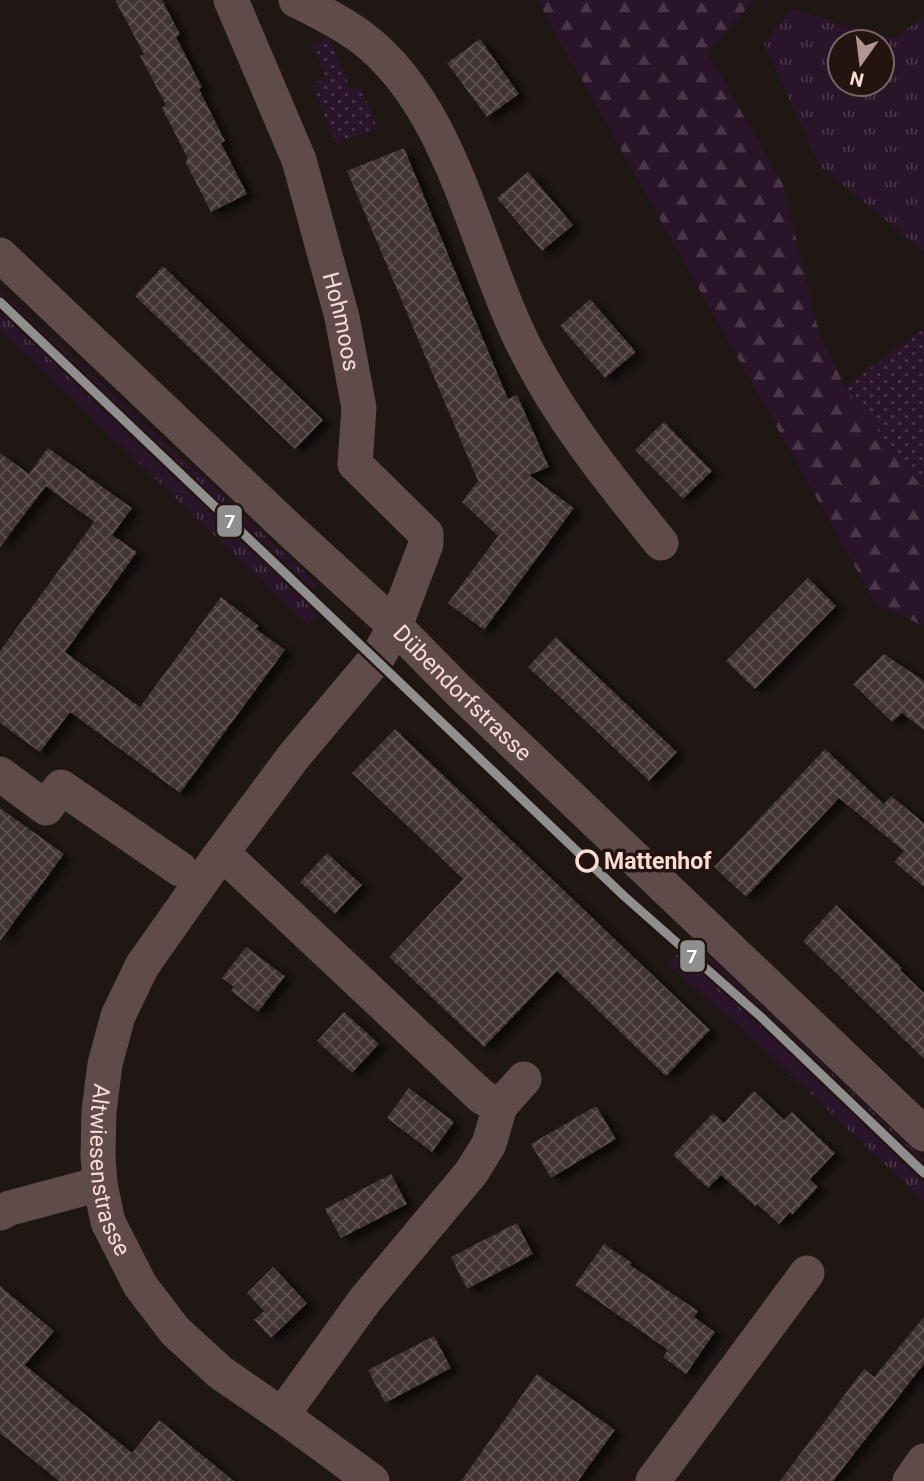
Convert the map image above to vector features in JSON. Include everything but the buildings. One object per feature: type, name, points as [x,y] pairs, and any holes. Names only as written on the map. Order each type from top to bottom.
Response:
[{"type":"street","name":"Hohmoos","points":[[231,0],[299,160],[342,317],[359,408],[355,464],[426,534],[422,556],[395,626]]},
{"type":"street","points":[[296,0],[361,37],[411,89],[443,145],[511,319],[532,361],[560,409],[604,472],[661,543]]},
{"type":"street","name":"Dübendorfstrasse","points":[[0,255],[395,626],[924,1134]]},
{"type":"street","name":"Altwiesenstrasse","points":[[364,1479],[282,1415],[221,1373],[175,1331],[140,1285],[108,1222],[100,1184],[99,1111],[105,1064],[118,1016],[142,966],[294,756],[376,660],[395,626]]},
{"type":"street","points":[[0,774],[46,808],[61,787],[180,869]]},
{"type":"street","points":[[218,858],[235,864],[482,1097],[500,1106]]},
{"type":"street","points":[[282,1415],[365,1300],[471,1173],[489,1144],[500,1106],[524,1079]]},
{"type":"street","points":[[0,1213],[100,1184]]},
{"type":"street","points":[[653,1481],[807,1273]]},
{"type":"street","points":[[909,1481],[924,1461]]},
{"type":"green space","points":[[537,0],[755,0],[707,52],[783,185],[819,333],[845,387],[924,490],[924,626],[876,604]]},
{"type":"green space","points":[[791,9],[856,28],[826,28],[826,98],[896,98],[896,37],[924,17],[924,252],[820,166],[764,44]]},
{"type":"green space","points":[[329,37],[351,90],[361,87],[377,128],[336,144],[312,84],[326,78],[312,43]]},
{"type":"green space","points":[[0,289],[318,585],[313,591],[328,604],[308,625],[0,330]]},
{"type":"green space","points":[[924,328],[924,490],[845,387]]},
{"type":"green space","points":[[686,944],[702,949],[924,1160],[924,1202],[748,1034],[668,964]]},
{"type":"transit line","name":"7","points":[[0,302],[624,896],[760,1016],[924,1173]]},
{"type":"place","name":"Mattenhof","points":[[587,861]]}]
